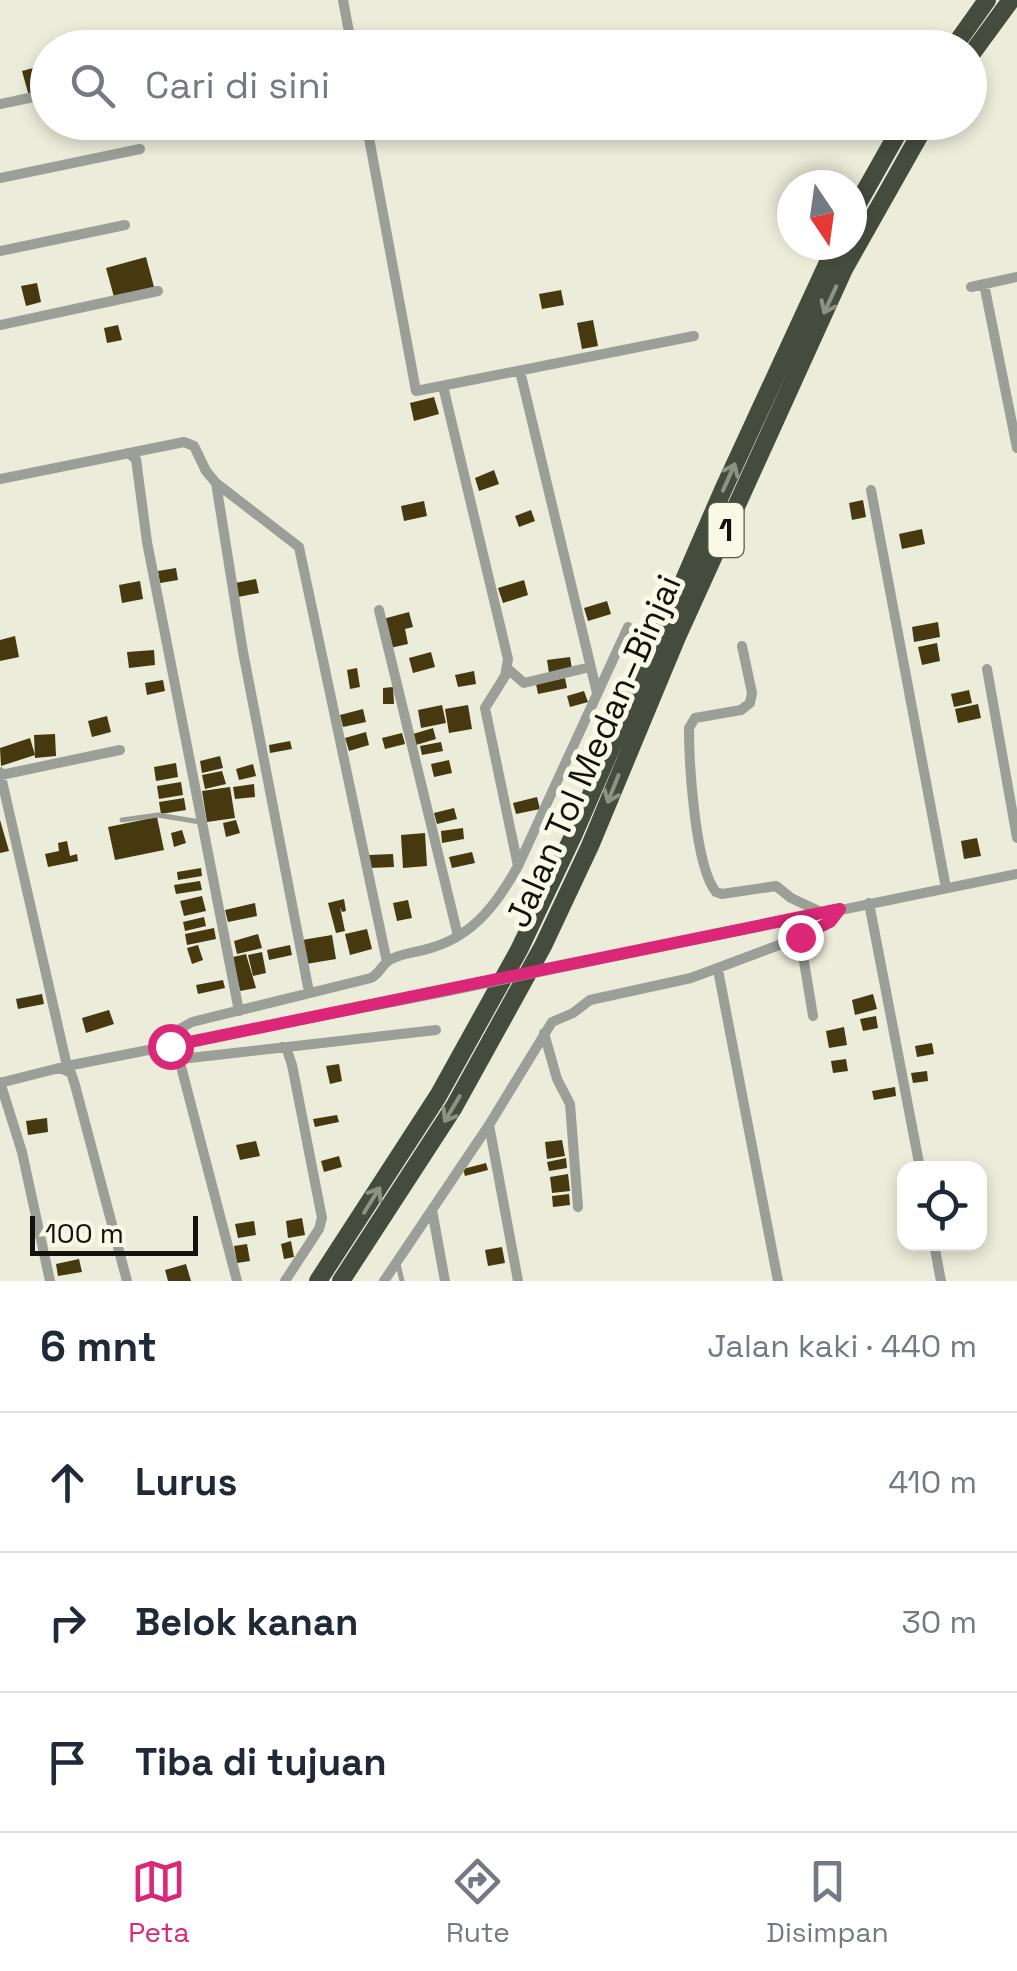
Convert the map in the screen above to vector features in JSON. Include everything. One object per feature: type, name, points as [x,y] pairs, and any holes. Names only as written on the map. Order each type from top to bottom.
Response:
[{"type":"highway","points":[[966,30],[987,0]]},
{"type":"highway","points":[[987,32],[1010,0]]},
{"type":"highway","points":[[867,187],[894,140]]},
{"type":"highway","name":"Jalan Tol Medan–Binjai","points":[[341,1281],[454,1107],[543,946],[590,846],[677,637],[836,288],[916,140]]},
{"type":"highway","name":"Jalan Tol Medan–Binjai","points":[[318,1281],[438,1096],[519,950],[829,260]]},
{"type":"street","points":[[343,0],[349,30]]},
{"type":"street","points":[[0,104],[30,98]]},
{"type":"street","points":[[369,140],[416,391],[694,336]]},
{"type":"street","points":[[0,178],[140,149]]},
{"type":"street","points":[[0,250],[125,225]]},
{"type":"street","points":[[971,286],[1017,277]]},
{"type":"street","points":[[984,284],[1017,448]]},
{"type":"street","points":[[0,325],[158,291]]},
{"type":"street","points":[[520,370],[597,693]]},
{"type":"street","points":[[443,386],[506,645],[508,669],[485,705],[518,866]]},
{"type":"street","points":[[0,479],[127,452],[190,444],[216,483],[299,546],[386,962]]},
{"type":"street","points":[[127,452],[136,459],[147,542],[238,1011]]},
{"type":"street","points":[[216,483],[242,652],[310,992]]},
{"type":"street","points":[[871,490],[946,888]]},
{"type":"street","points":[[379,610],[458,936]]},
{"type":"street","points":[[166,1047],[176,1032],[192,1022],[375,976],[386,962],[439,946],[490,910],[518,866],[628,626]]},
{"type":"street","points":[[742,646],[752,693],[750,703],[740,710],[694,718],[689,728],[697,827],[705,868],[716,892],[776,886],[822,913]]},
{"type":"street","points":[[508,669],[524,682],[590,666]]},
{"type":"street","points":[[987,669],[1017,838]]},
{"type":"street","points":[[120,750],[0,774],[5,816],[64,1067],[75,1085],[127,1281]]},
{"type":"street","points":[[50,1281],[22,1152],[0,1082],[1017,874]]},
{"type":"street","points":[[870,903],[919,1161]]},
{"type":"street","points":[[384,1281],[489,1125],[552,1022],[590,1000],[672,984],[718,970],[830,922],[840,909]]},
{"type":"street","points":[[800,937],[813,1016]]},
{"type":"street","points":[[718,970],[778,1281]]},
{"type":"street","points":[[181,1059],[436,1030]]},
{"type":"street","points":[[544,1032],[557,1079],[570,1104],[578,1208]]},
{"type":"street","points":[[166,1047],[181,1059],[193,1122],[238,1281]]},
{"type":"street","points":[[282,1047],[288,1050],[292,1065],[322,1218],[285,1281]]},
{"type":"street","points":[[489,1125],[518,1281]]},
{"type":"street","points":[[432,1210],[445,1281]]},
{"type":"street","points":[[936,1251],[942,1281]]},
{"type":"lane","points":[[122,820],[158,814],[200,822]]},
{"type":"lane","points":[[398,1261],[402,1281]]},
{"type":"building","points":[[30,69],[30,96],[29,96],[22,71]]},
{"type":"building","points":[[146,257],[154,287],[114,297],[106,268]]},
{"type":"building","points":[[37,283],[41,302],[26,306],[21,286]]},
{"type":"building","points":[[561,290],[564,305],[542,309],[539,294]]},
{"type":"building","points":[[593,320],[598,346],[582,349],[577,323]]},
{"type":"building","points":[[118,325],[122,340],[107,343],[104,328]]},
{"type":"building","points":[[434,397],[439,414],[414,421],[410,403]]},
{"type":"building","points":[[494,470],[499,484],[479,491],[475,478]]},
{"type":"building","points":[[863,500],[866,517],[852,520],[849,503]]},
{"type":"building","points":[[424,501],[427,516],[404,521],[401,506]]},
{"type":"building","points":[[531,510],[535,521],[519,527],[515,516]]},
{"type":"building","points":[[922,529],[925,544],[902,549],[899,534]]},
{"type":"building","points":[[176,568],[178,580],[160,583],[158,571]]},
{"type":"building","points":[[256,579],[259,593],[238,597],[235,583]]},
{"type":"building","points":[[524,580],[528,595],[503,603],[498,588]]},
{"type":"building","points":[[140,581],[143,599],[122,603],[119,585]]},
{"type":"building","points":[[607,601],[611,614],[588,621],[584,608]]},
{"type":"building","points":[[409,612],[413,627],[405,629],[408,644],[390,648],[383,619]]},
{"type":"building","points":[[938,622],[940,637],[914,642],[912,627]]},
{"type":"building","points":[[15,636],[19,657],[0,661],[0,640]]},
{"type":"building","points":[[937,643],[940,661],[922,665],[918,647]]},
{"type":"building","points":[[154,650],[155,665],[129,668],[127,652]]},
{"type":"building","points":[[431,652],[435,667],[413,673],[409,658]]},
{"type":"building","points":[[570,657],[572,669],[549,673],[547,660]]},
{"type":"building","points":[[357,668],[360,687],[350,689],[347,670]]},
{"type":"building","points":[[474,671],[476,684],[458,687],[455,675]]},
{"type":"building","points":[[565,678],[567,688],[538,694],[536,684]]},
{"type":"building","points":[[163,680],[165,691],[147,695],[145,683]]},
{"type":"building","points":[[393,687],[394,704],[383,704],[383,688]]},
{"type":"building","points":[[969,690],[972,703],[954,707],[951,694]]},
{"type":"building","points":[[584,691],[588,702],[570,707],[567,696]]},
{"type":"building","points":[[978,704],[981,718],[958,723],[955,709]]},
{"type":"building","points":[[442,705],[446,723],[421,728],[418,710]]},
{"type":"building","points":[[468,705],[472,729],[449,733],[445,709]]},
{"type":"building","points":[[363,709],[366,722],[343,727],[340,715]]},
{"type":"building","points":[[107,716],[111,732],[92,737],[88,721]]},
{"type":"building","points":[[433,728],[436,739],[416,745],[413,734]]},
{"type":"building","points":[[366,732],[369,745],[349,751],[345,738]]},
{"type":"building","points":[[402,733],[405,744],[385,749],[382,738]]},
{"type":"building","points":[[55,734],[56,756],[35,758],[34,735]]},
{"type":"building","points":[[30,738],[35,755],[1,766],[0,748]]},
{"type":"building","points":[[290,741],[292,749],[270,753],[269,745]]},
{"type":"building","points":[[441,742],[443,751],[422,755],[420,746]]},
{"type":"building","points":[[220,756],[223,768],[202,773],[200,761]]},
{"type":"building","points":[[449,760],[452,773],[434,777],[431,764]]},
{"type":"building","points":[[176,763],[178,777],[156,781],[154,767]]},
{"type":"building","points":[[253,764],[256,776],[239,780],[236,769]]},
{"type":"building","points":[[222,771],[226,784],[205,789],[202,775]]},
{"type":"building","points":[[181,782],[183,795],[159,799],[157,786]]},
{"type":"building","points":[[254,784],[255,797],[235,799],[233,787]]},
{"type":"building","points":[[230,787],[235,818],[207,822],[202,791]]},
{"type":"building","points":[[537,797],[540,809],[516,814],[513,803]]},
{"type":"building","points":[[184,798],[186,810],[161,814],[159,802]]},
{"type":"building","points":[[454,808],[457,819],[437,824],[434,813]]},
{"type":"building","points":[[157,817],[164,850],[115,860],[108,827]]},
{"type":"building","points":[[0,820],[9,851],[0,853]]},
{"type":"building","points":[[236,820],[240,833],[226,837],[223,823]]},
{"type":"building","points":[[463,828],[464,839],[442,843],[441,831]]},
{"type":"building","points":[[182,830],[186,843],[174,847],[171,833]]},
{"type":"building","points":[[425,833],[427,866],[403,868],[401,835]]},
{"type":"building","points":[[977,838],[981,856],[964,859],[961,841]]},
{"type":"building","points":[[67,841],[70,856],[77,854],[78,861],[48,867],[45,854],[59,851],[58,843]]},
{"type":"building","points":[[472,852],[475,863],[452,868],[449,857]]},
{"type":"building","points":[[393,854],[394,867],[369,868],[369,855]]},
{"type":"building","points":[[201,868],[202,876],[178,880],[177,872]]},
{"type":"building","points":[[200,881],[202,890],[176,894],[174,885]]},
{"type":"building","points":[[202,896],[206,911],[184,916],[180,901]]},
{"type":"building","points":[[344,899],[346,911],[342,912],[340,907],[345,931],[336,933],[328,903]]},
{"type":"building","points":[[408,900],[412,918],[397,921],[393,903]]},
{"type":"building","points":[[255,903],[257,916],[228,922],[225,910]]},
{"type":"building","points":[[204,917],[206,926],[185,931],[183,922]]},
{"type":"building","points":[[214,928],[216,939],[187,945],[185,934]]},
{"type":"building","points":[[367,929],[372,949],[350,955],[345,934]]},
{"type":"building","points":[[258,934],[262,948],[237,954],[234,941]]},
{"type":"building","points":[[332,935],[336,959],[306,964],[302,940]]},
{"type":"building","points":[[198,945],[203,960],[192,964],[187,948]]},
{"type":"building","points":[[290,945],[292,955],[269,960],[267,950]]},
{"type":"building","points":[[262,952],[266,973],[253,976],[248,955]]},
{"type":"building","points":[[246,954],[256,988],[240,991],[233,957]]},
{"type":"building","points":[[223,980],[225,988],[198,994],[196,985]]},
{"type":"building","points":[[42,994],[44,1004],[18,1009],[16,999]]},
{"type":"building","points":[[873,994],[877,1009],[855,1015],[852,1000]]},
{"type":"building","points":[[109,1010],[114,1024],[86,1033],[82,1018]]},
{"type":"building","points":[[876,1016],[878,1028],[863,1031],[860,1019]]},
{"type":"building","points":[[844,1027],[847,1045],[829,1048],[826,1031]]},
{"type":"building","points":[[932,1043],[934,1054],[917,1057],[915,1046]]},
{"type":"building","points":[[846,1059],[848,1071],[833,1073],[831,1061]]},
{"type":"building","points":[[339,1064],[342,1081],[330,1084],[326,1066]]},
{"type":"building","points":[[927,1071],[928,1081],[913,1083],[911,1073]]},
{"type":"building","points":[[895,1087],[896,1096],[874,1100],[872,1091]]},
{"type":"building","points":[[337,1115],[339,1122],[315,1127],[313,1119]]},
{"type":"building","points":[[47,1118],[48,1132],[28,1135],[26,1121]]},
{"type":"building","points":[[562,1140],[565,1156],[547,1159],[545,1142]]},
{"type":"building","points":[[256,1141],[260,1156],[240,1160],[236,1145]]},
{"type":"building","points":[[339,1156],[342,1167],[324,1172],[321,1161]]},
{"type":"building","points":[[566,1158],[567,1168],[549,1171],[547,1162]]},
{"type":"building","points":[[486,1163],[488,1170],[465,1176],[463,1169]]},
{"type":"building","points":[[568,1174],[570,1191],[552,1193],[550,1177]]},
{"type":"building","points":[[569,1194],[570,1205],[553,1207],[552,1196]]},
{"type":"building","points":[[302,1218],[305,1235],[288,1238],[286,1221]]},
{"type":"building","points":[[254,1221],[256,1235],[238,1238],[235,1224]]},
{"type":"building","points":[[291,1241],[294,1257],[284,1259],[281,1244]]},
{"type":"building","points":[[247,1244],[250,1261],[237,1263],[234,1246]]},
{"type":"building","points":[[502,1247],[505,1263],[488,1266],[485,1250]]},
{"type":"building","points":[[79,1259],[82,1272],[58,1276],[56,1264]]},
{"type":"building","points":[[186,1264],[191,1281],[168,1281],[165,1270]]},
{"type":"route","points":[[170,1046],[840,909],[830,922],[800,937]]}]
